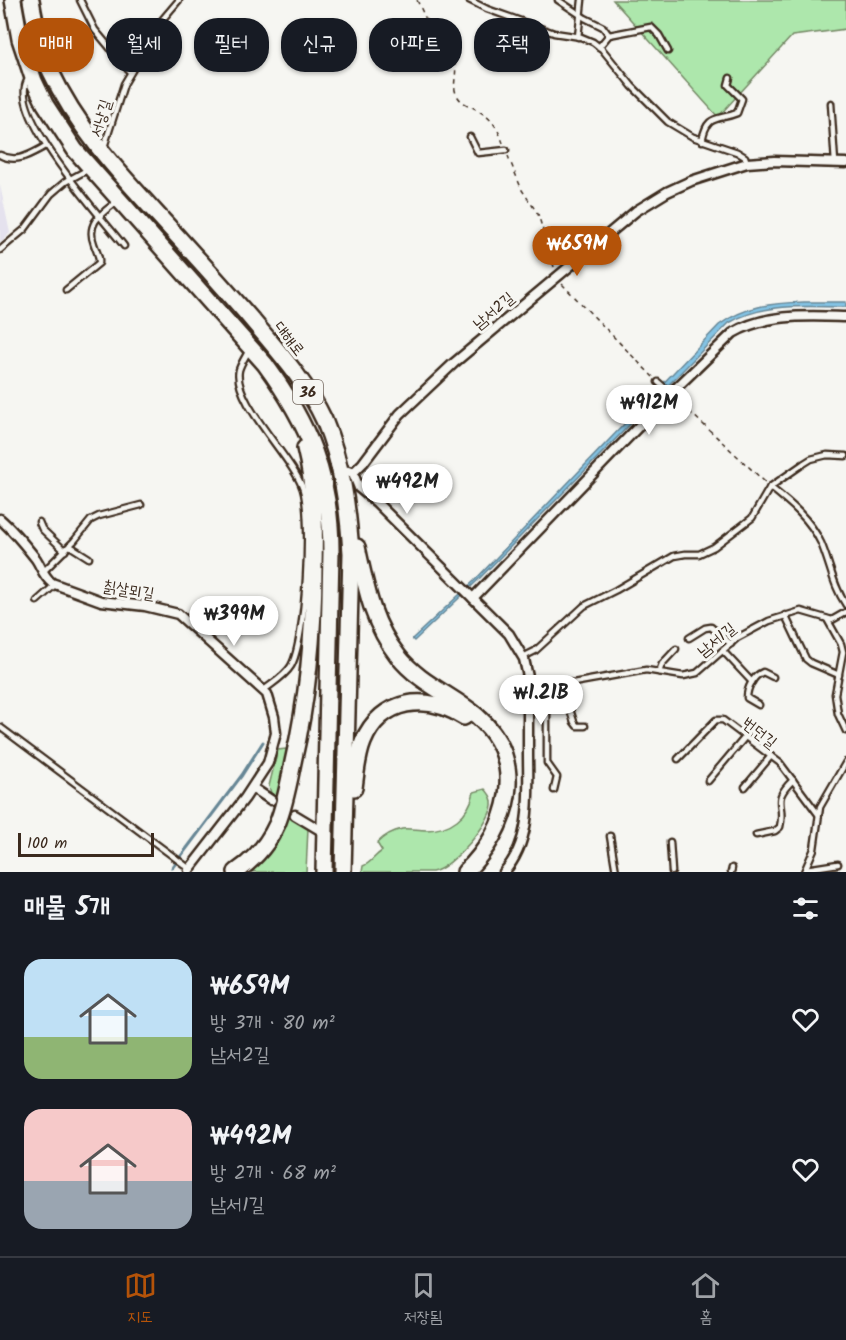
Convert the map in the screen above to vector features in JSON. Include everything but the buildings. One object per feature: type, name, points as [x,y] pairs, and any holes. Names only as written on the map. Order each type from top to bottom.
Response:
[{"type":"highway","name":"36","points":[[13,0],[20,39],[32,75],[45,104],[75,150],[251,347],[284,390],[305,429],[321,466],[331,524],[324,872]]},
{"type":"highway","name":"대해로","points":[[31,0],[41,47],[49,69],[75,116],[102,153],[272,344],[305,387],[323,419],[346,470],[351,594],[343,872]]},
{"type":"highway","points":[[236,872],[261,850],[281,813],[297,747],[309,669],[314,579],[314,499],[309,463],[292,405]]},
{"type":"highway","points":[[347,504],[369,602],[385,638],[416,674],[471,711],[486,725],[505,759],[508,790],[504,811],[488,845],[465,872]]},
{"type":"highway","points":[[345,848],[359,755],[367,734],[379,718],[394,708],[414,703],[435,704],[463,716],[479,730],[490,745],[499,777],[499,798],[492,823],[472,854],[452,872]]},
{"type":"street","name":"남서2길","points":[[346,470],[363,463],[400,414],[454,363],[636,211],[667,192],[691,181],[747,163],[774,161],[846,164]]},
{"type":"street","points":[[472,597],[669,392],[722,342],[744,326],[774,318],[846,316]]},
{"type":"street","points":[[346,470],[359,488],[510,634],[523,657],[528,681],[528,802],[519,847],[505,872]]},
{"type":"street","name":"칡살뫼길","points":[[2,523],[38,562],[45,578],[101,601],[146,606],[178,615],[264,690]]},
{"type":"street","points":[[190,870],[253,788],[268,763],[276,733],[271,703],[264,690]]},
{"type":"street","points":[[253,788],[271,800]]},
{"type":"street","points":[[295,815],[326,833]]},
{"type":"lane","points":[[80,0],[89,20],[106,45]]},
{"type":"lane","name":"서낭길","points":[[164,18],[179,0]]},
{"type":"lane","points":[[469,0],[487,9],[554,33],[587,39],[599,47],[632,87],[668,122],[682,132],[702,141],[737,152],[745,157],[747,163]]},
{"type":"lane","points":[[558,0],[594,22],[609,35]]},
{"type":"lane","points":[[578,37],[582,0]]},
{"type":"lane","points":[[599,47],[609,35],[651,27],[659,35],[668,51]]},
{"type":"lane","name":"서낭길","points":[[102,153],[118,99],[130,72]]},
{"type":"lane","points":[[32,75],[25,81],[23,93],[27,112],[46,146],[124,246]]},
{"type":"lane","points":[[702,141],[705,128],[709,123],[722,116],[734,114],[739,109],[742,99],[728,85],[730,78]]},
{"type":"lane","points":[[831,103],[835,163]]},
{"type":"lane","points":[[470,137],[478,153],[506,150]]},
{"type":"lane","points":[[0,154],[7,159],[14,160],[46,146]]},
{"type":"lane","points":[[0,250],[25,229],[51,194],[89,168]]},
{"type":"lane","points":[[66,290],[99,263],[92,239],[93,222],[118,200]]},
{"type":"lane","points":[[251,347],[239,371],[242,389],[250,407],[298,478],[305,497],[307,518],[304,611],[299,642],[295,658],[288,670],[264,690]]},
{"type":"lane","points":[[658,382],[669,392]]},
{"type":"lane","points":[[523,657],[535,651],[584,606],[674,556],[699,554],[714,547],[752,518],[770,487],[811,459],[827,455],[846,456]]},
{"type":"lane","points":[[770,487],[794,507],[812,527],[821,542],[838,593],[846,604]]},
{"type":"lane","points":[[42,573],[70,546],[91,520],[141,505]]},
{"type":"lane","points":[[39,522],[42,529],[65,551]]},
{"type":"lane","points":[[70,546],[89,558]]},
{"type":"lane","points":[[37,601],[56,584]]},
{"type":"lane","name":"남서1길","points":[[528,681],[584,681],[646,670],[689,676],[697,673],[730,644],[753,629],[785,615],[801,611],[827,619]]},
{"type":"lane","points":[[846,612],[837,619],[827,619],[843,652],[844,665],[839,675],[835,694],[836,707],[846,731]]},
{"type":"lane","points":[[785,615],[806,659],[839,675]]},
{"type":"lane","points":[[688,638],[711,627],[730,644]]},
{"type":"lane","points":[[659,672],[662,664],[676,649]]},
{"type":"lane","points":[[723,651],[752,682]]},
{"type":"lane","points":[[759,705],[747,698],[747,691],[759,674],[763,672],[773,677]]},
{"type":"lane","points":[[547,682],[547,763],[557,777],[554,790]]},
{"type":"lane","points":[[561,682],[574,722],[577,726],[585,726]]},
{"type":"lane","name":"번던길","points":[[678,759],[716,720],[723,720],[780,763],[818,814]]},
{"type":"lane","points":[[0,727],[190,870]]},
{"type":"lane","points":[[708,781],[746,736]]},
{"type":"lane","points":[[745,787],[771,756]]},
{"type":"lane","points":[[805,870],[814,849],[820,807],[846,762]]},
{"type":"lane","points":[[756,835],[775,831],[780,827],[779,801],[784,789],[793,780]]},
{"type":"lane","points":[[610,836],[616,872]]},
{"type":"lane","points":[[670,842],[672,872]]},
{"type":"lane","points":[[805,870],[838,864]]},
{"type":"path","points":[[417,0],[428,24],[454,61],[457,96],[491,119],[499,132],[522,190],[533,205],[542,224],[556,277],[658,382]]},
{"type":"path","points":[[669,392],[770,487]]},
{"type":"shaded area","points":[[0,185],[10,233],[0,243]]},
{"type":"green space","points":[[613,0],[846,0],[846,29],[792,36],[718,117]]},
{"type":"green space","points":[[286,749],[288,752],[279,801],[272,797],[269,786],[278,750]]},
{"type":"green space","points":[[485,789],[492,801],[487,820],[460,853],[440,869],[432,872],[362,872],[363,866],[382,851],[377,843],[385,836],[402,829],[426,830],[450,824],[463,815],[474,792]]},
{"type":"green space","points":[[288,814],[308,828],[306,872],[247,872],[266,853],[282,831]]},
{"type":"water","points":[[804,302],[846,302],[846,307],[771,309],[742,316],[729,323],[476,582],[414,641],[412,639],[474,581],[719,325],[739,314],[759,307]]},
{"type":"waterway","points":[[172,868],[242,775],[263,742]]}]
